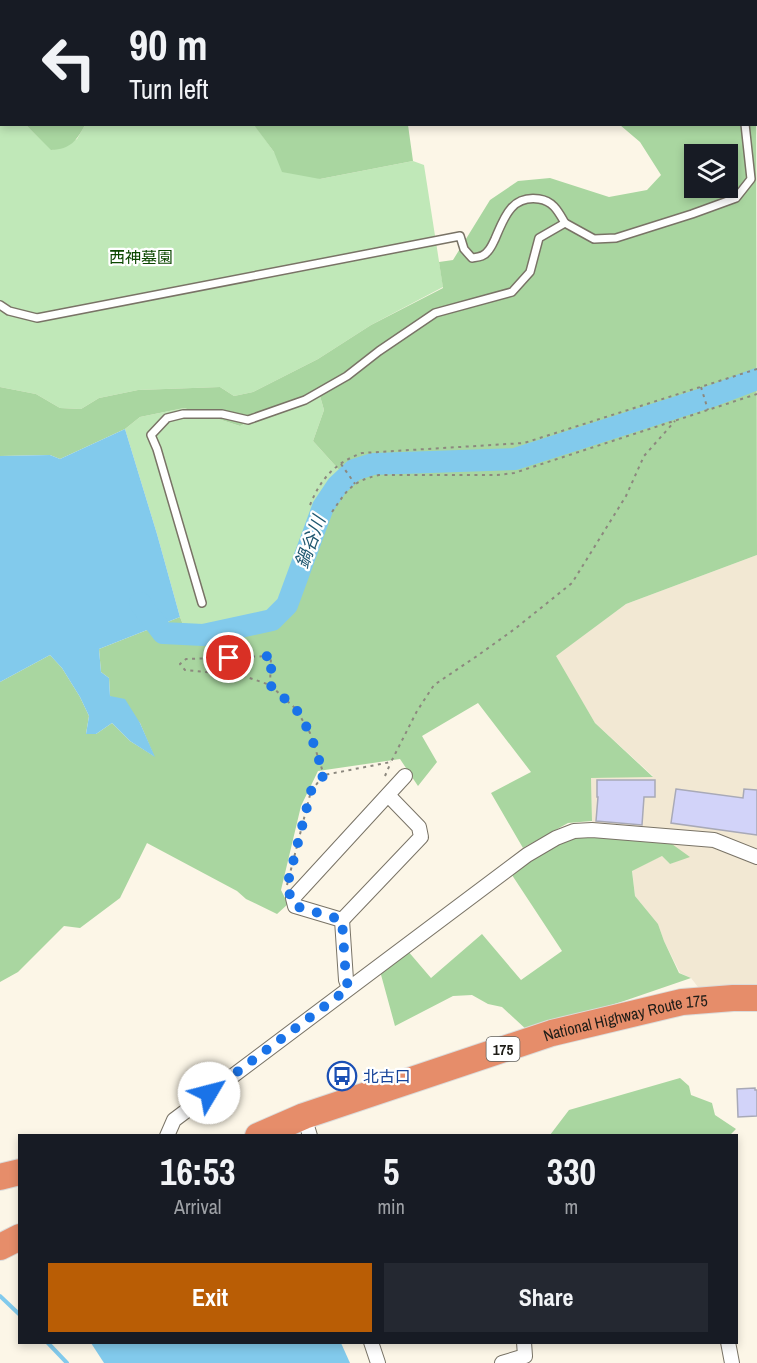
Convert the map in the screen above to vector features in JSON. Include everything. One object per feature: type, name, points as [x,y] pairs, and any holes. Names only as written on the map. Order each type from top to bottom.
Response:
[{"type":"highway","name":"National Highway Route 175","points":[[268,1134],[307,1126],[552,1033],[682,1002],[757,998]]},
{"type":"highway","points":[[0,1177],[18,1172]]},
{"type":"highway","points":[[0,1247],[18,1238]]},
{"type":"street","points":[[342,920],[295,906],[293,898],[405,776]]},
{"type":"street","points":[[349,988],[346,980],[342,920],[421,837],[419,828],[388,795]]},
{"type":"street","points":[[168,1134],[174,1120],[527,855],[556,838],[574,831],[592,830],[714,840],[757,857]]},
{"type":"street","points":[[371,1344],[378,1363]]},
{"type":"street","points":[[502,1363],[525,1356],[524,1344]]},
{"type":"street","points":[[728,1344],[732,1363]]},
{"type":"lane","points":[[0,305],[9,311],[37,318],[460,236],[464,249],[472,258],[482,257],[489,251],[507,212],[518,202],[531,198],[546,200],[557,208],[565,223],[594,239],[616,238],[736,198],[751,179],[745,126]]},
{"type":"lane","points":[[202,603],[151,435],[167,417],[183,414],[222,414],[248,420],[305,399],[347,376],[435,314],[512,292],[530,272],[539,238],[565,223]]},
{"type":"path","points":[[310,505],[325,476],[346,459],[362,453],[524,443],[757,369]]},
{"type":"path","points":[[700,387],[708,410]]},
{"type":"path","points":[[332,512],[346,492],[365,478],[379,475],[514,473],[757,394]]},
{"type":"path","points":[[293,898],[286,890],[311,791],[324,775],[391,762],[417,711],[434,685],[516,628],[572,583],[626,496],[644,456],[675,421]]},
{"type":"path","points":[[340,464],[354,484]]},
{"type":"path","points":[[270,685],[272,656],[186,659],[180,664],[185,670],[244,676],[270,685],[296,709],[310,733],[324,775]]},
{"type":"shaded area","points":[[757,555],[757,990],[702,992],[691,978],[680,973],[658,924],[635,896],[632,870],[662,856],[670,864],[689,856],[589,834],[592,821],[591,778],[653,776],[595,723],[555,656],[626,604]]},
{"type":"green space","name":"西神墓園","points":[[0,126],[27,126],[52,150],[77,139],[84,126],[255,126],[274,152],[320,179],[413,161],[424,165],[443,287],[371,325],[318,359],[253,392],[234,396],[220,387],[138,390],[99,398],[81,409],[60,408],[36,394],[0,387]]},
{"type":"green space","points":[[27,126],[84,126],[79,136],[68,146],[51,150]]},
{"type":"green space","points":[[255,126],[408,126],[413,161],[320,179],[282,172],[274,152]]},
{"type":"green space","points":[[621,126],[756,126],[757,555],[626,604],[556,656],[595,723],[653,777],[591,778],[592,821],[568,823],[523,848],[491,793],[531,772],[478,703],[422,736],[437,762],[418,786],[400,759],[318,771],[301,806],[281,890],[288,904],[277,914],[147,843],[120,898],[80,928],[64,926],[18,972],[0,982],[0,682],[50,655],[62,668],[89,716],[86,734],[96,734],[112,723],[130,741],[154,756],[140,723],[110,696],[109,678],[101,672],[99,649],[180,617],[190,642],[271,625],[290,607],[327,509],[350,482],[313,441],[324,410],[318,389],[240,426],[184,408],[140,417],[125,429],[60,459],[50,455],[0,456],[0,387],[36,394],[60,408],[81,409],[99,398],[138,390],[220,387],[234,396],[253,392],[318,359],[371,325],[443,288],[439,262],[453,260],[490,200],[518,181],[550,178],[609,197],[647,190],[661,175],[640,142]]},
{"type":"green space","points":[[318,389],[324,410],[313,441],[350,482],[327,509],[290,607],[271,625],[190,642],[180,617],[125,429],[140,417],[184,408],[240,426]]},
{"type":"green space","points":[[574,835],[665,839],[690,857],[670,864],[662,856],[632,871],[635,896],[658,924],[679,973],[691,978],[528,1031],[502,1007],[488,1004],[472,995],[453,996],[395,1026],[380,971],[407,950],[431,978],[482,934],[521,980],[562,951],[510,872]]},
{"type":"green space","points":[[680,1078],[689,1086],[691,1095],[712,1103],[715,1115],[736,1129],[731,1134],[551,1134],[569,1110]]},
{"type":"water","points":[[125,429],[180,617],[99,649],[101,672],[109,678],[110,696],[125,699],[140,723],[155,757],[130,741],[112,723],[96,734],[86,734],[89,716],[62,668],[50,655],[0,682],[0,456],[50,455],[60,459]]},
{"type":"water","points":[[92,1344],[341,1344],[350,1363],[104,1363]]},
{"type":"building","points":[[597,780],[655,780],[655,797],[644,797],[642,825],[596,821]]},
{"type":"building","points":[[676,789],[743,798],[744,789],[757,790],[757,835],[671,823]]},
{"type":"building","points":[[755,1088],[757,1090],[757,1116],[738,1117],[737,1089]]},
{"type":"waterway","name":"鍋谷川","points":[[140,603],[163,633],[203,635],[272,620],[287,605],[323,507],[337,486],[354,470],[373,464],[515,459],[712,396],[757,379]]},
{"type":"waterway","points":[[0,1296],[18,1313]]},
{"type":"waterway","points":[[49,1344],[67,1363]]},
{"type":"place","name":"北古口","points":[[342,1076]]},
{"type":"route","points":[[209,1093],[349,988],[346,980],[342,920],[295,906],[293,898],[286,890],[311,791],[324,775],[310,733],[296,709],[270,685],[272,656],[229,658]]}]
